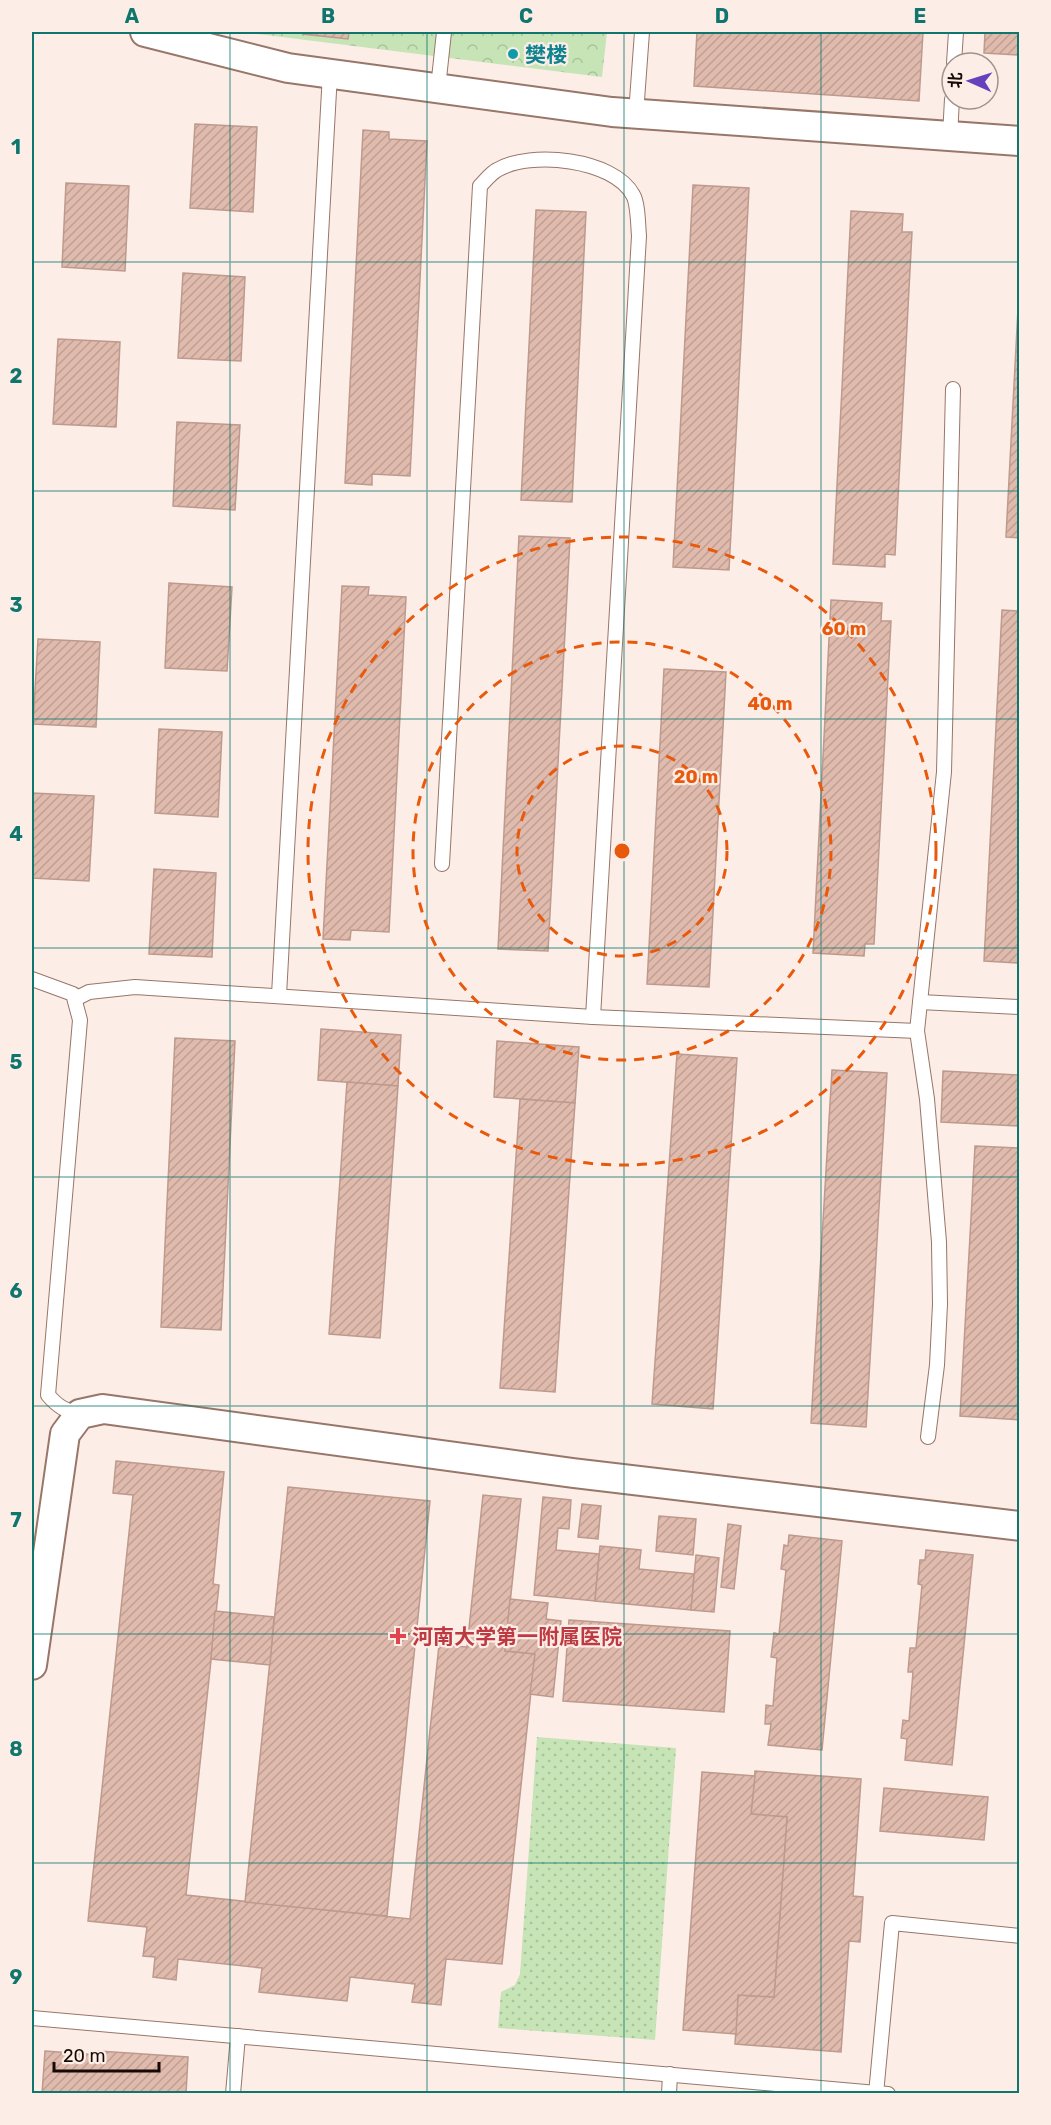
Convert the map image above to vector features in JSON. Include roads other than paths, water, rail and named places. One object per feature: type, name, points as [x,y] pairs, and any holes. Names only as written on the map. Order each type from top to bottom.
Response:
[{"type":"street","points":[[145,32],[288,68],[636,114],[1020,141]]},
{"type":"street","points":[[32,1665],[65,1434],[80,1414],[103,1409],[573,1473],[1020,1526]]},
{"type":"lane","points":[[438,88],[444,32]]},
{"type":"lane","points":[[636,114],[642,32]]},
{"type":"lane","points":[[955,51],[956,32]]},
{"type":"lane","points":[[279,995],[330,73]]},
{"type":"lane","points":[[950,136],[951,111]]},
{"type":"lane","points":[[442,864],[480,186],[497,169],[519,163],[552,159],[589,165],[620,178],[634,196],[639,236],[592,1017]]},
{"type":"lane","points":[[928,1437],[937,1365],[940,1304],[939,1242],[927,1099],[917,1031],[944,772],[953,389]]},
{"type":"lane","points":[[32,979],[73,994],[80,1020],[48,1395],[56,1405],[80,1414]]},
{"type":"lane","points":[[75,999],[89,992],[135,987],[592,1017],[917,1031]]},
{"type":"lane","points":[[920,1002],[1020,1007]]},
{"type":"lane","points":[[32,2018],[880,2093],[892,1923],[1020,1936]]},
{"type":"lane","points":[[233,2094],[238,2036]]},
{"type":"lane","points":[[669,2094],[670,2074]]},
{"type":"place","name":"樊楼","points":[[513,54]]},
{"type":"place","name":"河南大学第一附属医院","points":[[398,1636]]}]
